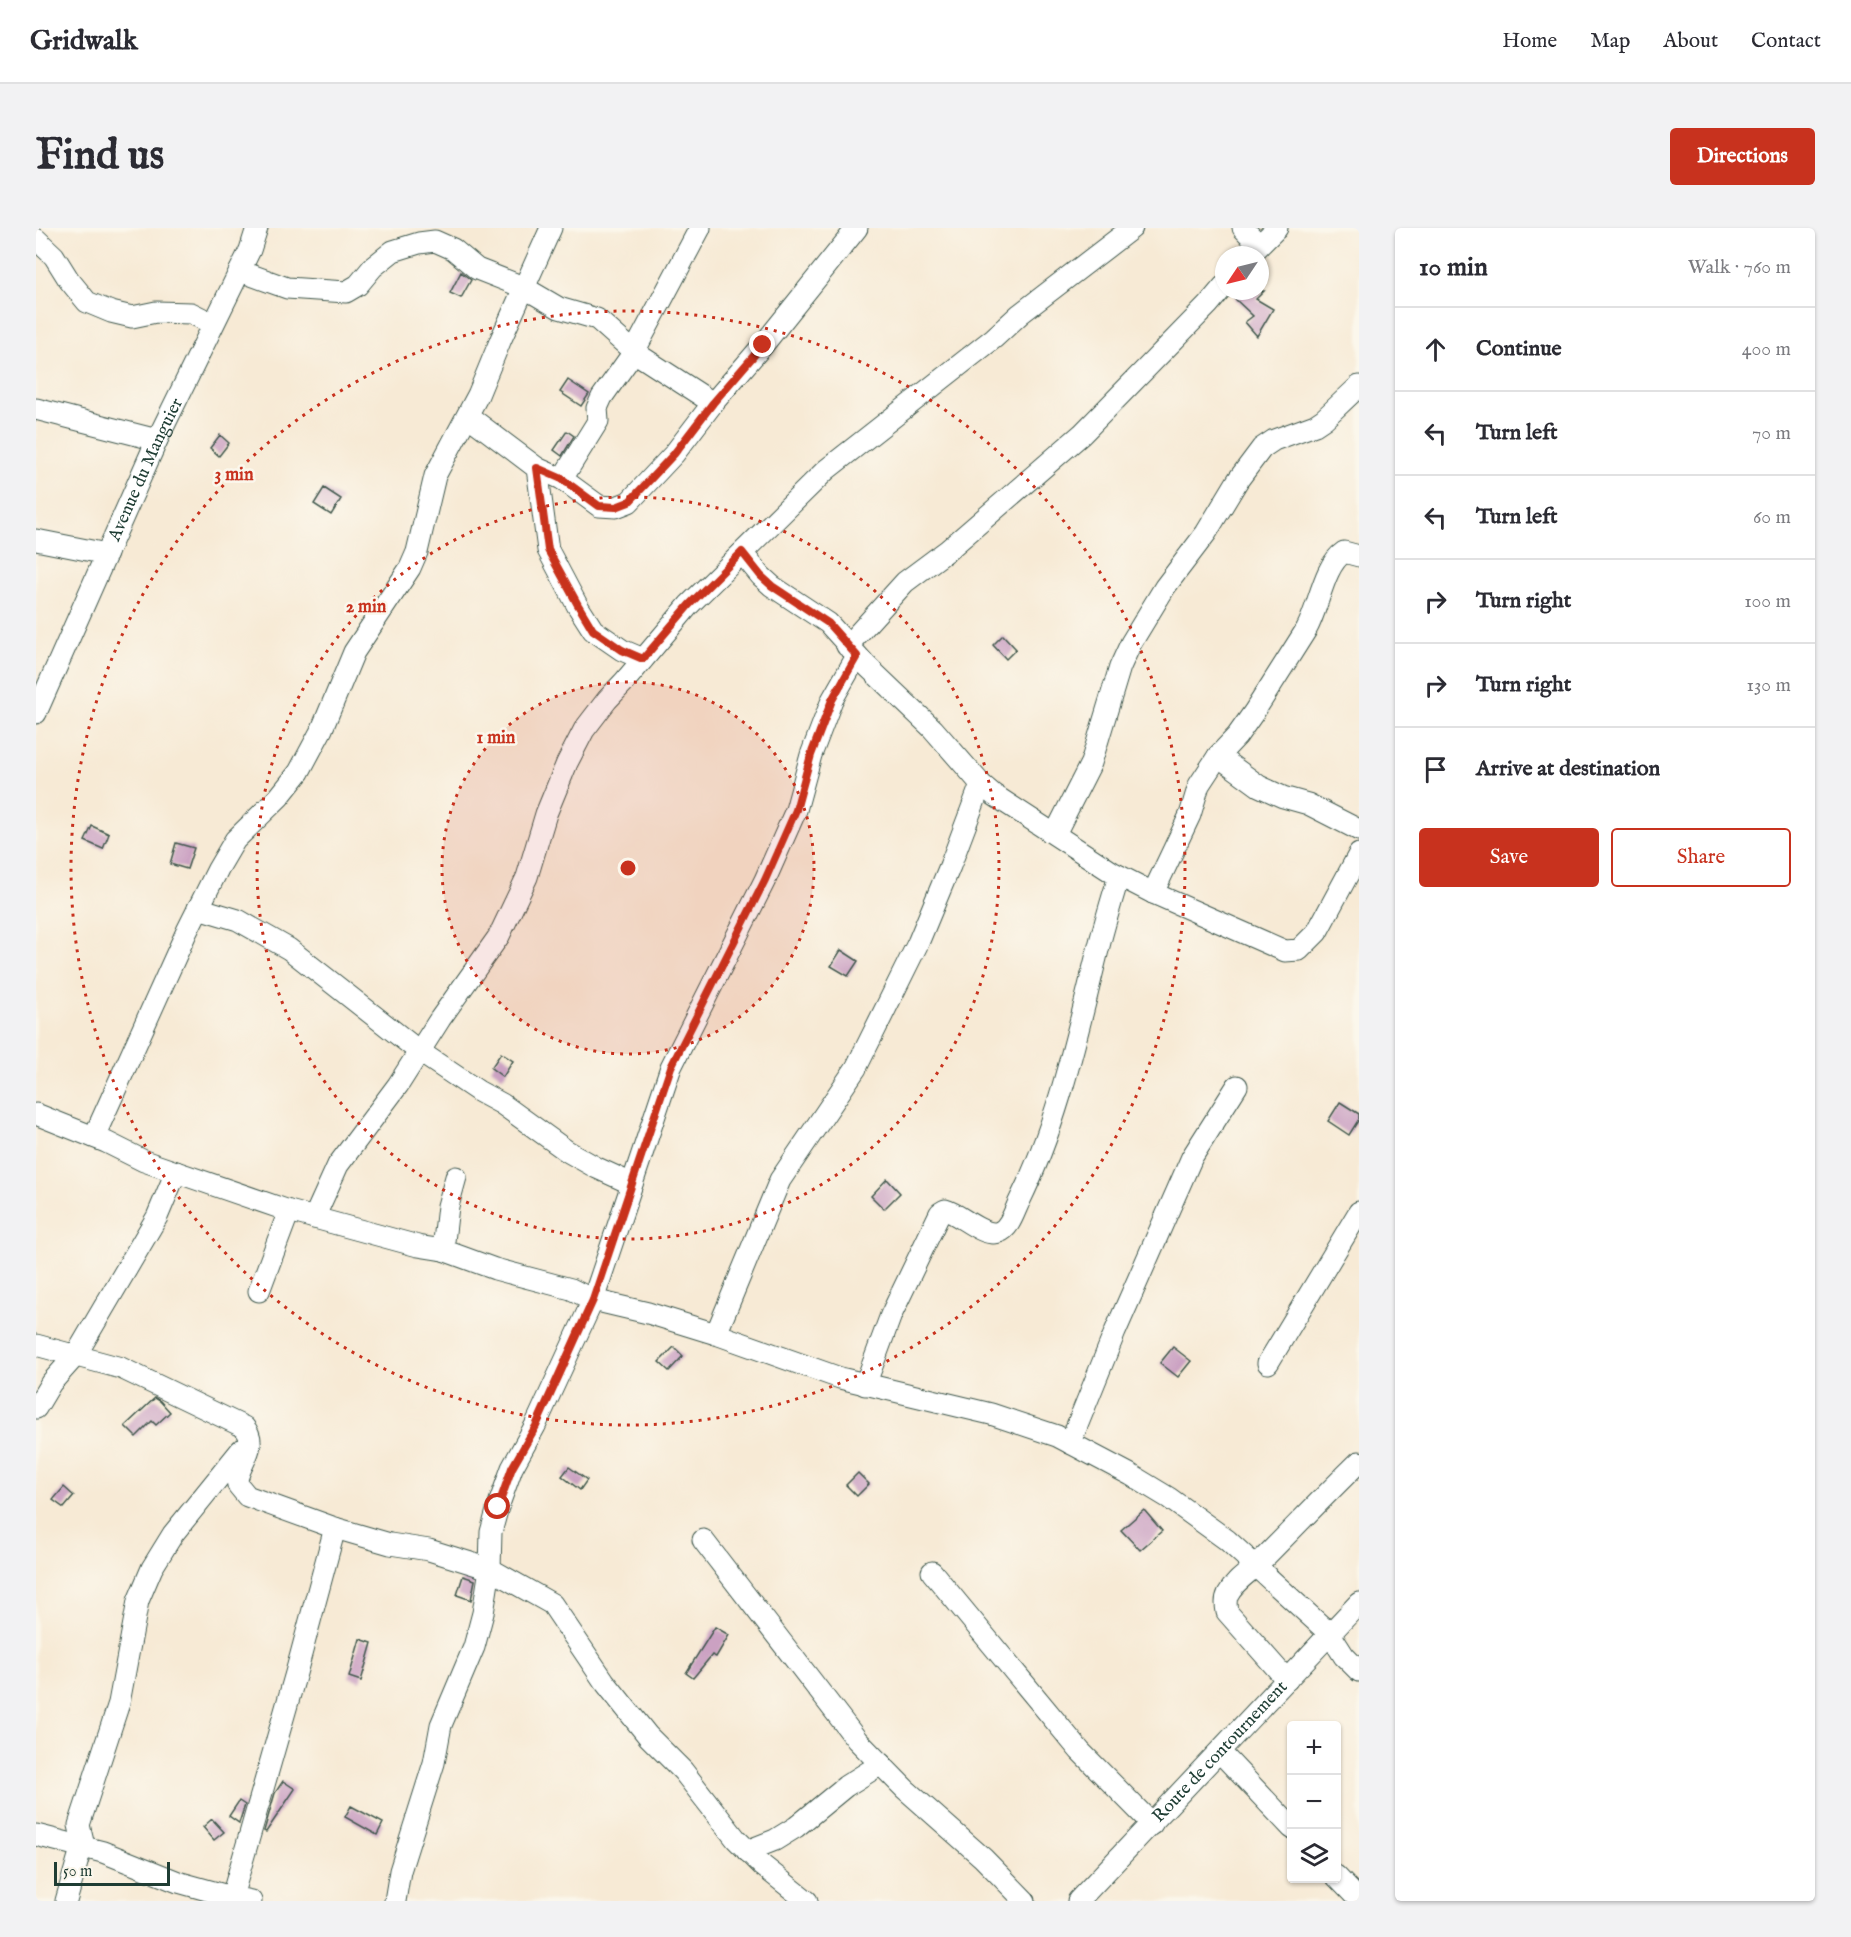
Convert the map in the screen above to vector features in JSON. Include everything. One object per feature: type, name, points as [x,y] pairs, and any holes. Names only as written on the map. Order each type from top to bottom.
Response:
[{"type":"street","name":"Avenue du Manguier","points":[[36,713],[157,440],[250,250],[257,228]]},
{"type":"street","points":[[94,1137],[198,908],[235,840],[279,797],[298,772],[322,729],[354,652],[410,568],[417,552],[435,476],[468,416],[550,228]]},
{"type":"street","points":[[562,479],[598,421],[597,408],[602,397],[634,352],[700,228]]},
{"type":"street","points":[[468,416],[537,468],[562,479],[599,506],[616,507],[629,502],[674,454],[857,228]]},
{"type":"street","points":[[314,1218],[338,1165],[373,1120],[420,1052],[440,1018],[499,936],[527,877],[555,789],[584,730],[607,700],[689,605],[826,470],[994,338],[1020,314],[1132,228]]},
{"type":"street","points":[[1243,228],[1253,246]]},
{"type":"street","points":[[1259,246],[1277,228]]},
{"type":"street","points":[[36,239],[54,256],[69,280],[87,302],[111,312],[132,317],[156,312],[191,313],[213,324]]},
{"type":"street","points":[[240,271],[286,288],[346,292],[358,285],[373,267],[393,251],[435,241],[453,249],[477,268],[523,287],[559,308],[597,319],[634,352],[713,403]]},
{"type":"street","points":[[395,1901],[400,1871],[434,1763],[441,1725],[474,1647],[483,1613],[490,1569],[491,1532],[512,1468],[536,1426],[593,1300],[671,1067],[765,880],[796,810],[811,755],[852,651],[905,582],[948,550],[1007,500],[1046,462],[1082,434],[1215,297]]},
{"type":"street","points":[[1055,834],[1091,763],[1120,667],[1131,643],[1165,587],[1198,543],[1238,480],[1263,448],[1274,440],[1324,419],[1359,386]]},
{"type":"street","points":[[36,409],[157,440]]},
{"type":"street","points":[[537,468],[548,550],[578,605],[593,630],[622,650],[643,659]]},
{"type":"street","points":[[36,540],[106,554]]},
{"type":"street","points":[[742,552],[772,586],[828,623],[852,651],[933,729],[981,784],[994,795],[1119,876],[1153,893],[1285,951],[1299,950],[1317,932],[1359,854]]},
{"type":"street","points":[[1153,893],[1190,815],[1199,785],[1218,756],[1237,736],[1254,712],[1306,630],[1313,618],[1324,583],[1340,555],[1349,552],[1359,556]]},
{"type":"street","points":[[1218,756],[1260,786],[1282,797],[1308,804],[1359,830]]},
{"type":"street","points":[[716,1334],[780,1180],[856,1068],[918,943],[981,784]]},
{"type":"street","points":[[865,1385],[891,1315],[940,1213],[945,1210],[952,1212],[986,1232],[998,1232],[1008,1225],[1031,1179],[1062,1091],[1119,876]]},
{"type":"street","points":[[198,908],[238,920],[289,949],[420,1052],[478,1091],[502,1104],[567,1151],[632,1184]]},
{"type":"street","points":[[1070,1443],[1115,1332],[1192,1157],[1237,1086]]},
{"type":"street","points":[[36,1114],[94,1137],[144,1161],[289,1211],[418,1246],[443,1250],[495,1269],[571,1289],[593,1300],[648,1313],[716,1334],[865,1385],[991,1414],[1070,1443],[1169,1497],[1227,1540],[1330,1634],[1344,1656],[1359,1671]]},
{"type":"street","points":[[36,1408],[51,1383],[76,1354],[157,1217],[176,1172]]},
{"type":"street","points":[[443,1250],[448,1206],[456,1177]]},
{"type":"street","points":[[259,1291],[289,1211]]},
{"type":"street","points":[[1268,1363],[1359,1212]]},
{"type":"street","points":[[36,1345],[121,1368],[244,1427],[251,1438],[251,1445],[237,1480],[244,1494],[335,1528],[390,1544],[429,1550],[490,1569],[545,1600],[556,1608],[604,1681],[648,1736],[683,1772],[706,1804],[747,1851],[807,1901]]},
{"type":"street","points":[[66,1901],[82,1846],[78,1825],[118,1703],[138,1601],[152,1568],[174,1534],[251,1438]]},
{"type":"street","points":[[1287,1680],[1227,1612],[1226,1596],[1233,1586],[1256,1566],[1359,1462]]},
{"type":"street","points":[[36,1835],[103,1852],[178,1882],[238,1900],[335,1528]]},
{"type":"street","points":[[703,1540],[857,1740],[905,1789],[983,1858],[1025,1901]]},
{"type":"street","points":[[932,1572],[1080,1751],[1152,1824]]},
{"type":"street","name":"Route de contournement","points":[[1078,1901],[1359,1603]]},
{"type":"street","points":[[1220,1752],[1287,1823]]},
{"type":"street","points":[[747,1851],[775,1840],[796,1827],[846,1785],[881,1764]]},
{"type":"street","points":[[1341,1881],[1359,1900]]},
{"type":"building","points":[[461,272],[471,280],[461,298],[450,293]]},
{"type":"building","points":[[1236,300],[1258,300],[1273,309],[1257,336],[1245,322],[1253,316]]},
{"type":"building","points":[[568,380],[589,394],[581,406],[560,392]]},
{"type":"building","points":[[567,431],[574,436],[562,456],[554,450]]},
{"type":"building","points":[[220,435],[229,443],[219,456],[210,448]]},
{"type":"building","points":[[324,488],[341,499],[331,515],[314,504]]},
{"type":"building","points":[[1003,635],[1016,649],[1006,659],[993,645]]},
{"type":"building","points":[[92,826],[109,834],[103,849],[85,841]]},
{"type":"building","points":[[176,843],[194,848],[187,869],[170,864]]},
{"type":"building","points":[[841,950],[858,961],[848,976],[831,966]]},
{"type":"building","points":[[501,1053],[513,1061],[503,1077],[491,1068]]},
{"type":"building","points":[[1340,1102],[1359,1114],[1359,1119],[1349,1135],[1328,1121]]},
{"type":"building","points":[[887,1179],[900,1193],[884,1209],[871,1196]]},
{"type":"building","points":[[674,1347],[683,1356],[669,1371],[659,1362]]},
{"type":"building","points":[[1173,1347],[1191,1361],[1178,1377],[1160,1363]]},
{"type":"building","points":[[155,1398],[170,1412],[156,1425],[152,1421],[136,1437],[125,1426]]},
{"type":"building","points":[[569,1467],[587,1480],[580,1490],[562,1476]]},
{"type":"building","points":[[858,1473],[869,1484],[857,1496],[846,1485]]},
{"type":"building","points":[[64,1487],[74,1496],[64,1508],[53,1500]]},
{"type":"building","points":[[1144,1510],[1162,1531],[1140,1550],[1121,1530]]},
{"type":"building","points":[[463,1576],[475,1580],[471,1600],[457,1595]]},
{"type":"building","points":[[715,1627],[729,1635],[716,1657],[712,1655],[693,1678],[686,1673]]},
{"type":"building","points":[[360,1639],[372,1643],[361,1681],[349,1677]]},
{"type":"building","points":[[283,1781],[295,1789],[266,1832],[264,1831],[275,1793]]},
{"type":"building","points":[[239,1801],[245,1805],[239,1823],[229,1816]]},
{"type":"building","points":[[351,1806],[383,1823],[377,1835],[345,1817]]},
{"type":"building","points":[[212,1819],[224,1832],[214,1840],[203,1827]]},
{"type":"route","points":[[498,1507],[512,1468],[536,1426],[593,1300],[671,1067],[765,880],[796,810],[811,755],[832,700],[857,656],[828,623],[772,586],[742,552],[689,605],[643,659],[622,650],[593,630],[548,550],[537,468],[562,479],[599,506],[616,507],[629,502],[674,454],[713,403],[763,345]]}]
